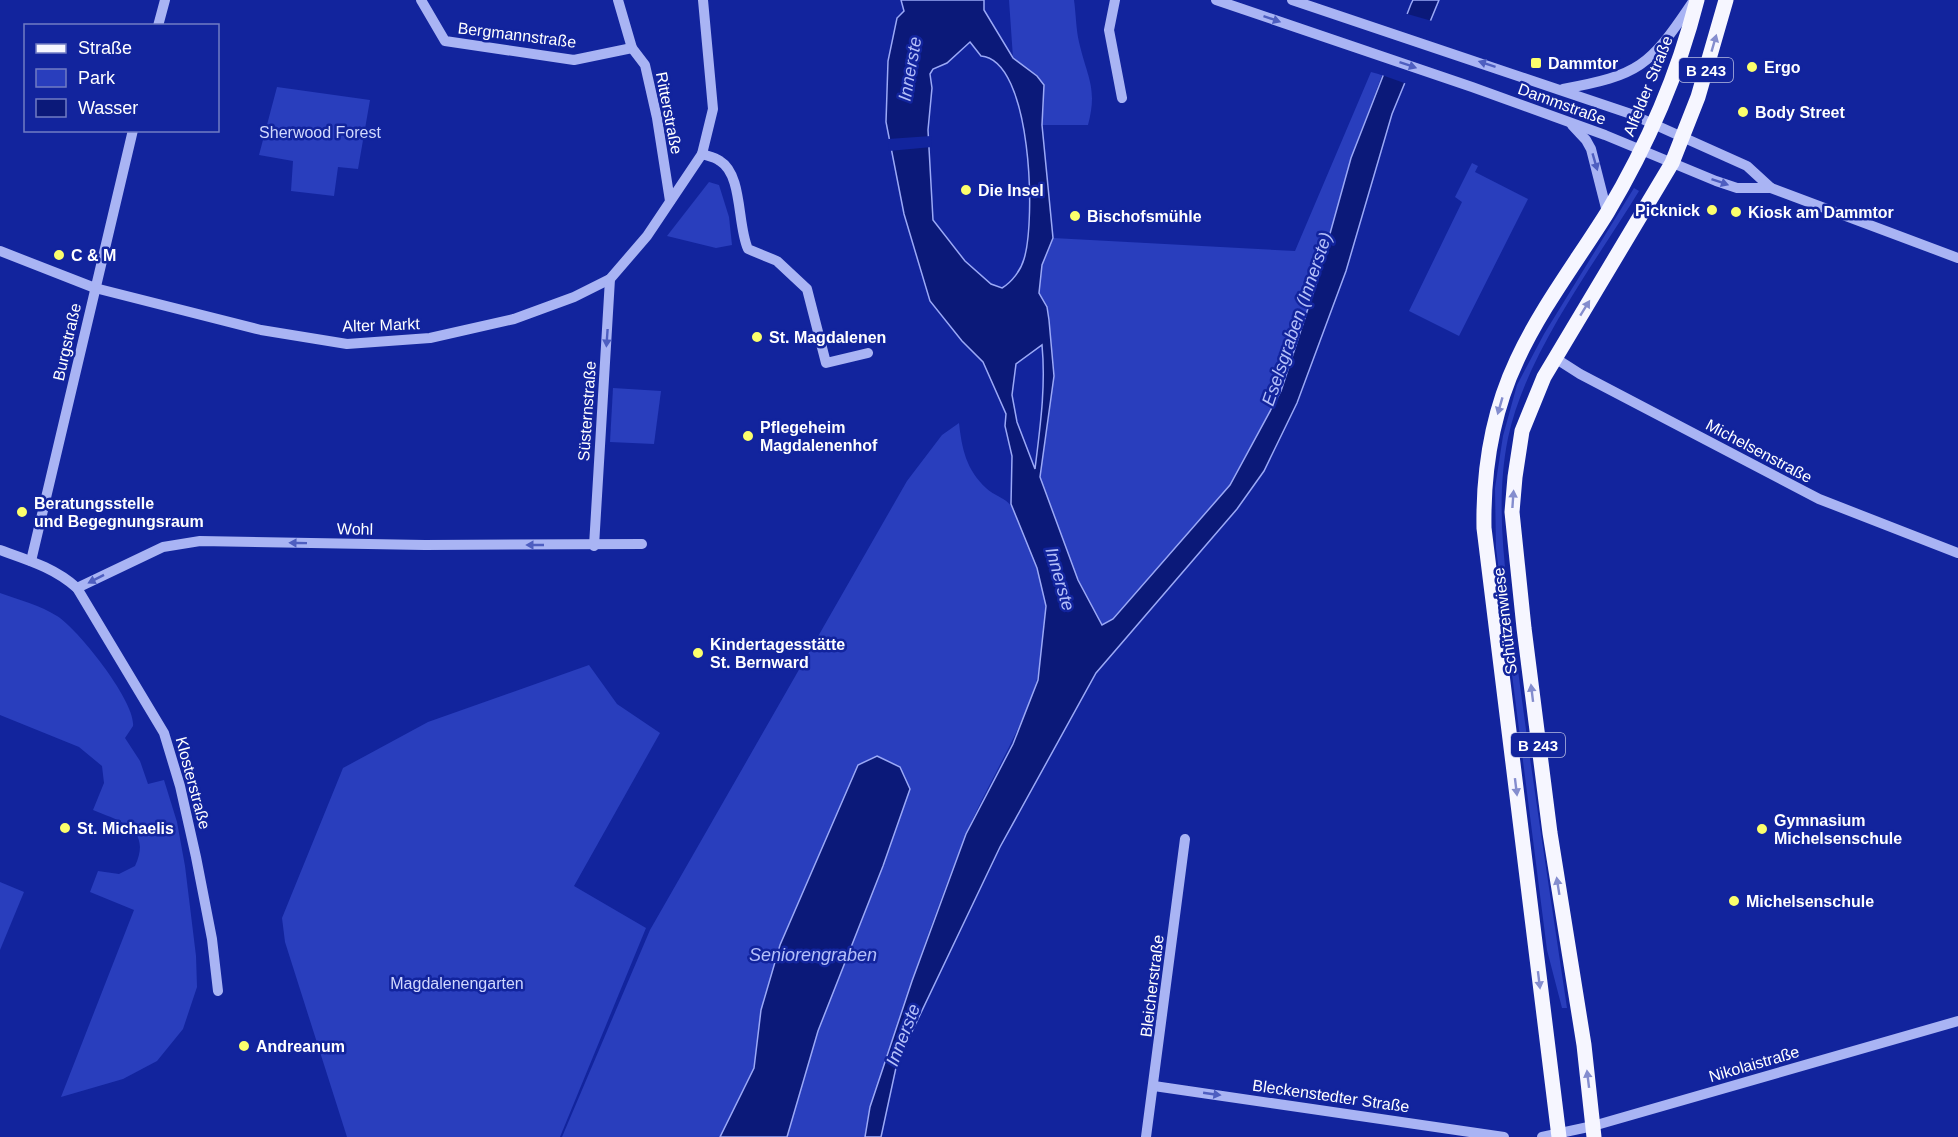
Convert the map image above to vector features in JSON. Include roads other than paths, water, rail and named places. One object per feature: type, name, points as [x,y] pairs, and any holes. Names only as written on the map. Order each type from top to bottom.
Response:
[{"type":"main road","name":"Alfelder Straße","points":[[1641,150],[1679,63],[1696,0]]},
{"type":"main road","name":"B 243","points":[[1681,138],[1698,97],[1726,0]]},
{"type":"main road","name":"Schützenwiese","points":[[1594,1131],[1584,1045],[1550,833],[1512,512],[1522,431],[1536,394],[1555,358],[1672,163],[1681,138]]},
{"type":"main road","name":"Schützenwiese","points":[[1559,1136],[1488,562],[1484,498],[1491,438],[1516,360],[1607,212],[1641,150]]},
{"type":"street","points":[[159,24],[165,0]]},
{"type":"street","name":"Bergmannstraße","points":[[421,0],[445,41],[574,60],[632,48]]},
{"type":"street","name":"Ritterstraße","points":[[618,0],[632,48],[645,65],[657,118],[670,201]]},
{"type":"street","points":[[703,0],[713,109],[702,154],[720,161],[731,172],[743,237],[748,249],[777,261],[807,289],[826,363],[868,353]]},
{"type":"street","points":[[1115,0],[1109,30],[1122,98]]},
{"type":"street","name":"Dammstraße","points":[[1216,0],[1567,121],[1737,188],[1771,188]]},
{"type":"street","name":"Dammstraße","points":[[1292,0],[1563,89],[1653,124],[1747,166],[1771,188]]},
{"type":"street","points":[[1563,89],[1602,82],[1641,66],[1665,43],[1696,0]]},
{"type":"street","points":[[1567,121],[1586,140],[1607,212]]},
{"type":"street","name":"Burgstraße","points":[[31,561],[133,132]]},
{"type":"street","name":"Alter Markt","points":[[0,252],[95,288],[261,330],[347,344],[430,338],[514,319],[574,297],[610,279],[647,236],[702,154]]},
{"type":"street","points":[[1771,188],[1958,258]]},
{"type":"street","name":"Süsternstraße","points":[[594,546],[610,279]]},
{"type":"street","name":"Michelsenstraße","points":[[1555,358],[1580,374],[1819,499],[1958,553]]},
{"type":"street","name":"Wohl","points":[[77,588],[163,547],[200,541],[594,546],[642,544]]},
{"type":"street","name":"Klosterstraße","points":[[0,550],[64,576],[77,588],[164,733],[180,786],[196,857],[212,939],[218,991]]},
{"type":"street","name":"Bleicherstraße","points":[[1146,1137],[1185,839]]},
{"type":"street","name":"Nikolaistraße","points":[[1559,1136],[1594,1131],[1958,1021]]},
{"type":"street","name":"Bleckenstedter Straße","points":[[1154,1086],[1504,1137]]},
{"type":"street","points":[[1542,1137],[1559,1136]]},
{"type":"water","name":"Innerste","points":[[901,0],[984,0],[984,10],[1013,58],[1037,76],[1044,85],[1042,125],[1053,238],[1042,265],[1039,293],[1047,307],[1054,376],[1040,477],[1078,580],[1102,625],[1113,619],[1230,485],[1281,391],[1316,284],[1351,158],[1411,4],[1413,0],[1439,0],[1392,114],[1346,271],[1297,403],[1264,471],[1237,509],[1096,673],[1000,847],[897,1063],[881,1137],[865,1137],[870,1107],[912,981],[966,834],[1013,744],[1038,680],[1046,606],[1037,568],[1011,504],[1012,456],[1005,426],[1006,414],[983,362],[962,341],[930,301],[904,214],[886,122],[888,61],[897,18],[904,11]],"holes":[[[970,42],[981,56],[998,64],[1011,84],[1020,112],[1026,145],[1030,212],[1028,240],[1021,267],[1013,279],[1002,288],[991,284],[965,261],[933,220],[928,130],[932,88],[930,74],[933,69],[947,63]],[[1042,345],[1043,392],[1035,469],[1017,422],[1012,395],[1016,364]]]},
{"type":"water","name":"Seniorengraben","points":[[877,756],[900,767],[910,789],[883,866],[818,1031],[787,1137],[720,1137],[754,1068],[761,1010],[780,945],[858,765]]},
{"type":"place","name":"Dammtor","points":[[1536,63]]},
{"type":"place","name":"Ergo","points":[[1752,67]]},
{"type":"place","name":"Body Street","points":[[1743,112]]},
{"type":"place","name":"Die Insel","points":[[966,190]]},
{"type":"place","name":"Picknick","points":[[1712,210]]},
{"type":"place","name":"Kiosk am Dammtor","points":[[1736,212]]},
{"type":"place","name":"Bischofsmühle","points":[[1075,216]]},
{"type":"place","name":"C & M","points":[[59,255]]},
{"type":"place","name":"St. Magdalenen","points":[[757,337]]},
{"type":"place","name":"Pflegeheim Magdalenenhof","points":[[748,436]]},
{"type":"place","name":"Beratungsstelle und Begegnungsraum","points":[[22,512]]},
{"type":"place","name":"Kindertagesstätte St. Bernward","points":[[698,653]]},
{"type":"place","name":"St. Michaelis","points":[[65,828]]},
{"type":"place","name":"Gymnasium Michelsenschule","points":[[1762,829]]},
{"type":"place","name":"Michelsenschule","points":[[1734,901]]},
{"type":"place","name":"Andreanum","points":[[244,1046]]},
{"type":"park label","name":"Sherwood Forest","points":[[320,132]]},
{"type":"park label","name":"Magdalenengarten","points":[[457,983]]},
{"type":"water label","name":"Eselsgraben (Innerste)","points":[[1297,319]]}]
